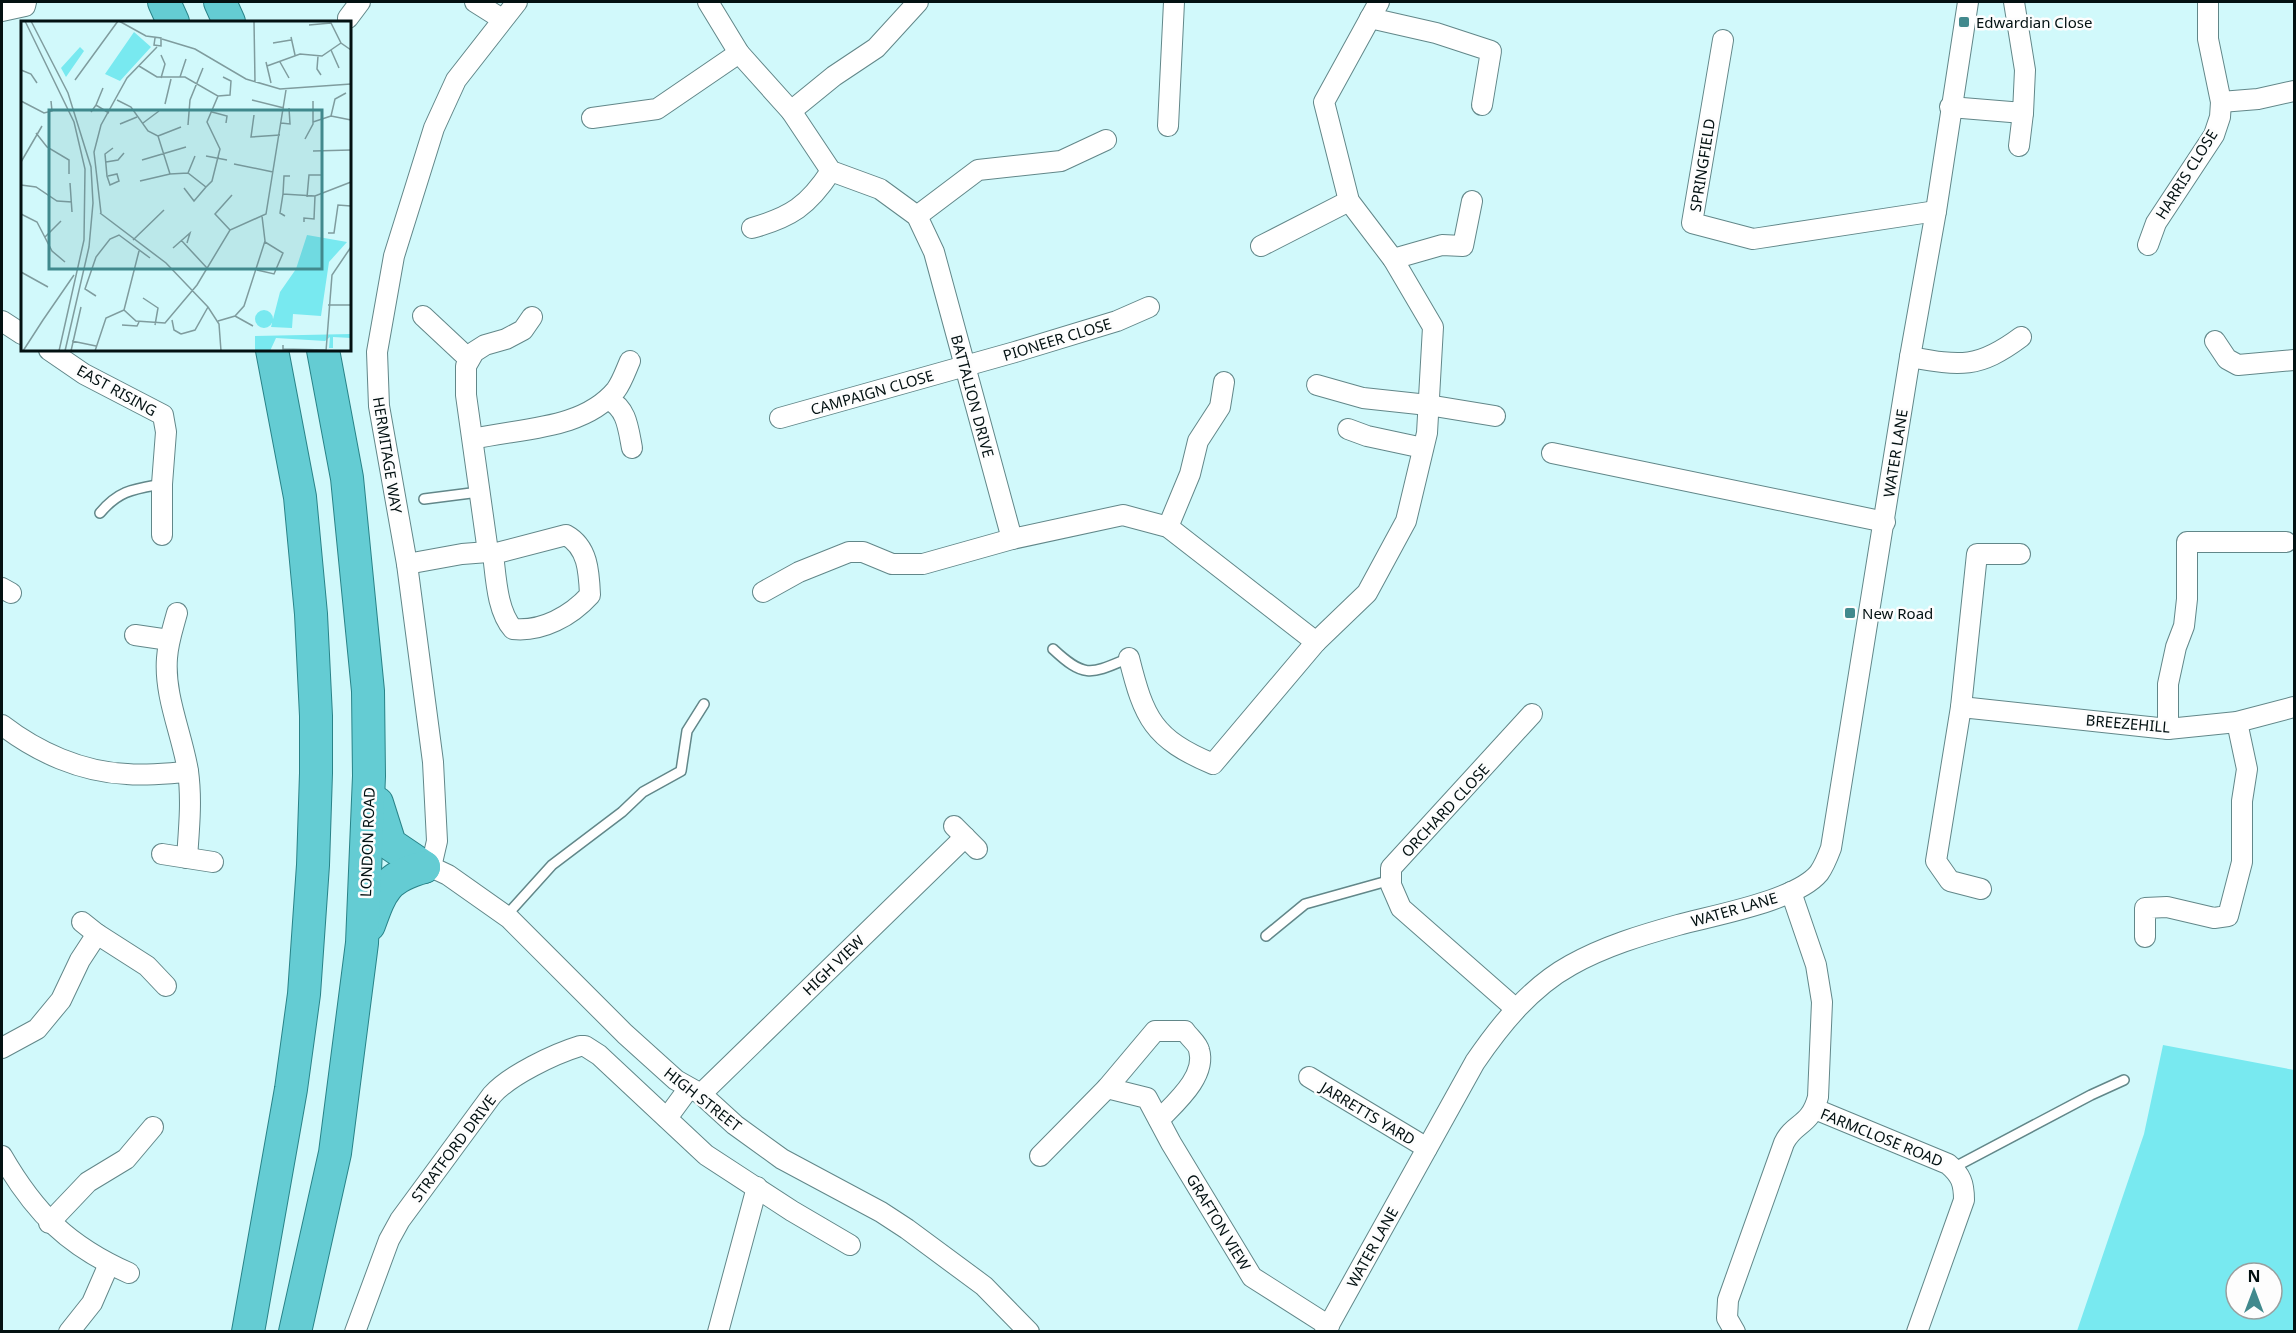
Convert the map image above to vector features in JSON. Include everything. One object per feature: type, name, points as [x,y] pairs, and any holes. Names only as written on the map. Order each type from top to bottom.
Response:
[{"type":"highway","points":[[164,2],[173,21]]},
{"type":"highway","points":[[220,2],[229,21]]},
{"type":"highway","points":[[248,1332],[291,1089],[309,942],[313,865],[316,716],[311,614],[300,497],[272,351]]},
{"type":"highway","name":"LONDON ROAD","points":[[295,1332],[335,1153],[362,943],[369,776],[368,692],[347,478],[323,351]]},
{"type":"highway","points":[[369,776],[383,829],[390,844],[428,867]]},
{"type":"highway","points":[[362,943],[379,898],[391,881],[406,872],[428,867]]},
{"type":"highway","points":[[226,1332],[278,1163]]},
{"type":"street","points":[[475,2],[502,19]]},
{"type":"street","name":"HERMITAGE WAY","points":[[428,867],[436,841],[433,762],[407,564],[379,406],[377,352],[381,320],[397,246],[434,128],[456,80],[517,2]]},
{"type":"street","points":[[708,2],[739,53],[791,111],[831,171],[819,189],[801,207],[780,220],[752,228]]},
{"type":"street","points":[[791,111],[834,76],[876,48],[918,2]]},
{"type":"street","points":[[1168,126],[1174,2]]},
{"type":"street","name":"WATER LANE","points":[[1327,1329],[1475,1062],[1491,1038],[1540,987],[1570,965],[1600,950],[1630,939],[1775,898],[1801,887],[1819,873],[1831,848],[1910,357],[1936,211],[1950,107],[1968,2]]},
{"type":"street","points":[[2014,2],[2025,70],[2019,146]]},
{"type":"street","name":"HARRIS CLOSE","points":[[2148,245],[2156,223],[2214,135],[2220,117],[2221,102],[2208,39],[2208,2]]},
{"type":"street","points":[[2,11],[28,10]]},
{"type":"street","points":[[1129,657],[1138,695],[1149,717],[1164,737],[1185,753],[1213,764],[1316,642],[1367,593],[1406,521],[1427,433],[1433,327],[1393,259],[1349,201],[1324,102],[1375,10],[1491,51],[1482,105]]},
{"type":"street","name":"SPRINGFIELD","points":[[1723,40],[1692,224],[1754,240],[1936,211]]},
{"type":"street","points":[[592,118],[657,109],[739,53]]},
{"type":"street","points":[[2221,102],[2258,99],[2295,91]]},
{"type":"street","points":[[1950,107],[2023,113]]},
{"type":"street","points":[[917,216],[978,170],[1061,161],[1106,140]]},
{"type":"street","name":"BATTALION DRIVE","points":[[831,171],[880,189],[917,216],[934,252],[1012,539]]},
{"type":"street","points":[[1261,246],[1349,201]]},
{"type":"street","points":[[1393,259],[1442,245],[1463,246],[1472,201]]},
{"type":"street","name":"PIONEER CLOSE","points":[[964,366],[1118,321],[1149,307]]},
{"type":"street","points":[[423,316],[469,359]]},
{"type":"street","points":[[407,564],[462,554],[490,553],[566,535],[575,540],[582,549],[589,575],[590,595],[578,608],[543,626],[525,630],[513,629],[507,622],[490,553],[466,395],[466,366],[474,352],[485,345],[506,339],[523,330],[532,317]]},
{"type":"street","points":[[2,321],[21,333]]},
{"type":"street","points":[[1910,357],[1966,364],[1985,359],[2005,349],[2021,337]]},
{"type":"street","points":[[2215,341],[2228,359],[2238,365],[2295,360]]},
{"type":"street","name":"EAST RISING","points":[[58,352],[84,374],[163,415],[166,432],[162,484],[162,535]]},
{"type":"street","points":[[473,439],[576,418],[608,399],[618,388],[630,361]]},
{"type":"street","name":"CAMPAIGN CLOSE","points":[[780,418],[964,366]]},
{"type":"street","points":[[1168,527],[1190,474],[1198,441],[1220,406],[1224,382]]},
{"type":"street","points":[[1317,385],[1364,398],[1495,416]]},
{"type":"street","points":[[608,399],[619,405],[625,414],[632,448]]},
{"type":"street","points":[[1348,429],[1367,436],[1423,448]]},
{"type":"street","points":[[1552,453],[1885,522]]},
{"type":"street","points":[[763,592],[799,572],[849,552],[863,552],[892,564],[923,564],[1012,539],[1123,515],[1168,527],[1316,642]]},
{"type":"street","points":[[2168,729],[2168,684],[2176,647],[2184,626],[2187,599],[2187,542],[2286,542]]},
{"type":"street","points":[[1981,889],[1950,881],[1936,861],[1960,707],[1977,554],[2020,554]]},
{"type":"street","points":[[177,613],[169,640],[167,660],[169,691],[188,772],[190,807],[188,858]]},
{"type":"street","points":[[135,635],[169,640]]},
{"type":"street","name":"BREEZEHILL","points":[[1960,707],[2168,729],[2238,722],[2295,707]]},
{"type":"street","name":"ORCHARD CLOSE","points":[[1391,880],[1391,868],[1532,714]]},
{"type":"street","points":[[2145,937],[2145,908],[2167,907],[2214,918],[2228,916],[2242,862],[2241,813],[2247,769],[2238,722]]},
{"type":"street","points":[[2,725],[17,736],[62,760],[90,769],[127,774],[188,772]]},
{"type":"street","name":"HIGH VIEW","points":[[695,1091],[965,838]]},
{"type":"street","points":[[162,854],[213,862]]},
{"type":"street","name":"HIGH STREET","points":[[428,867],[448,875],[506,916],[625,1034],[676,1080],[695,1091],[735,1125],[782,1159],[907,1229],[984,1286],[1029,1332]]},
{"type":"street","points":[[1391,880],[1401,908],[1516,1010]]},
{"type":"street","name":"FARMCLOSE ROAD","points":[[1735,1332],[1726,1318],[1728,1300],[1788,1135],[1808,1120],[1815,1109],[1818,1097],[1822,1002],[1816,965],[1791,891]]},
{"type":"street","points":[[2,1048],[37,1029],[61,1000],[80,960],[90,928],[147,966],[166,986]]},
{"type":"street","points":[[1040,1156],[1107,1088],[1155,1031],[1185,1031],[1199,1049],[1200,1066],[1186,1092],[1159,1120]]},
{"type":"street","name":"STRATFORD DRIVE","points":[[356,1332],[389,1240],[400,1220],[492,1095],[508,1080],[573,1048],[585,1047],[599,1055],[706,1155],[792,1211],[850,1245]]},
{"type":"street","name":"JARRETTS YARD","points":[[1309,1077],[1427,1148]]},
{"type":"street","name":"GRAFTON VIEW","points":[[1107,1088],[1147,1098],[1252,1277],[1327,1329]]},
{"type":"street","points":[[667,1118],[695,1091]]},
{"type":"street","name":"FARMCLOSE ROAD","points":[[1815,1109],[1939,1160],[1960,1174],[1964,1185],[1964,1200],[1917,1332]]},
{"type":"street","points":[[49,1223],[88,1182],[126,1159],[153,1127]]},
{"type":"street","points":[[2,1156],[20,1187],[49,1223],[80,1247],[129,1273]]},
{"type":"street","points":[[718,1332],[757,1187]]},
{"type":"street","points":[[69,1332],[92,1303],[109,1264]]},
{"type":"lane","points":[[100,513],[111,499],[130,490],[162,484]]},
{"type":"lane","points":[[424,499],[479,492]]},
{"type":"lane","points":[[1053,649],[1071,666],[1089,672],[1100,670],[1129,657]]},
{"type":"lane","points":[[506,916],[552,865],[622,812],[643,792],[681,771],[687,731],[704,704]]},
{"type":"lane","points":[[1266,936],[1305,904],[1391,880]]},
{"type":"lane","points":[[1953,1168],[2124,1080]]},
{"type":"shaded area","points":[[2163,1045],[2294,1070],[2294,1331],[2077,1331],[2144,1134]]},
{"type":"place","name":"Edwardian Close","points":[[1964,22]]},
{"type":"place","name":"New Road","points":[[1850,613]]}]
